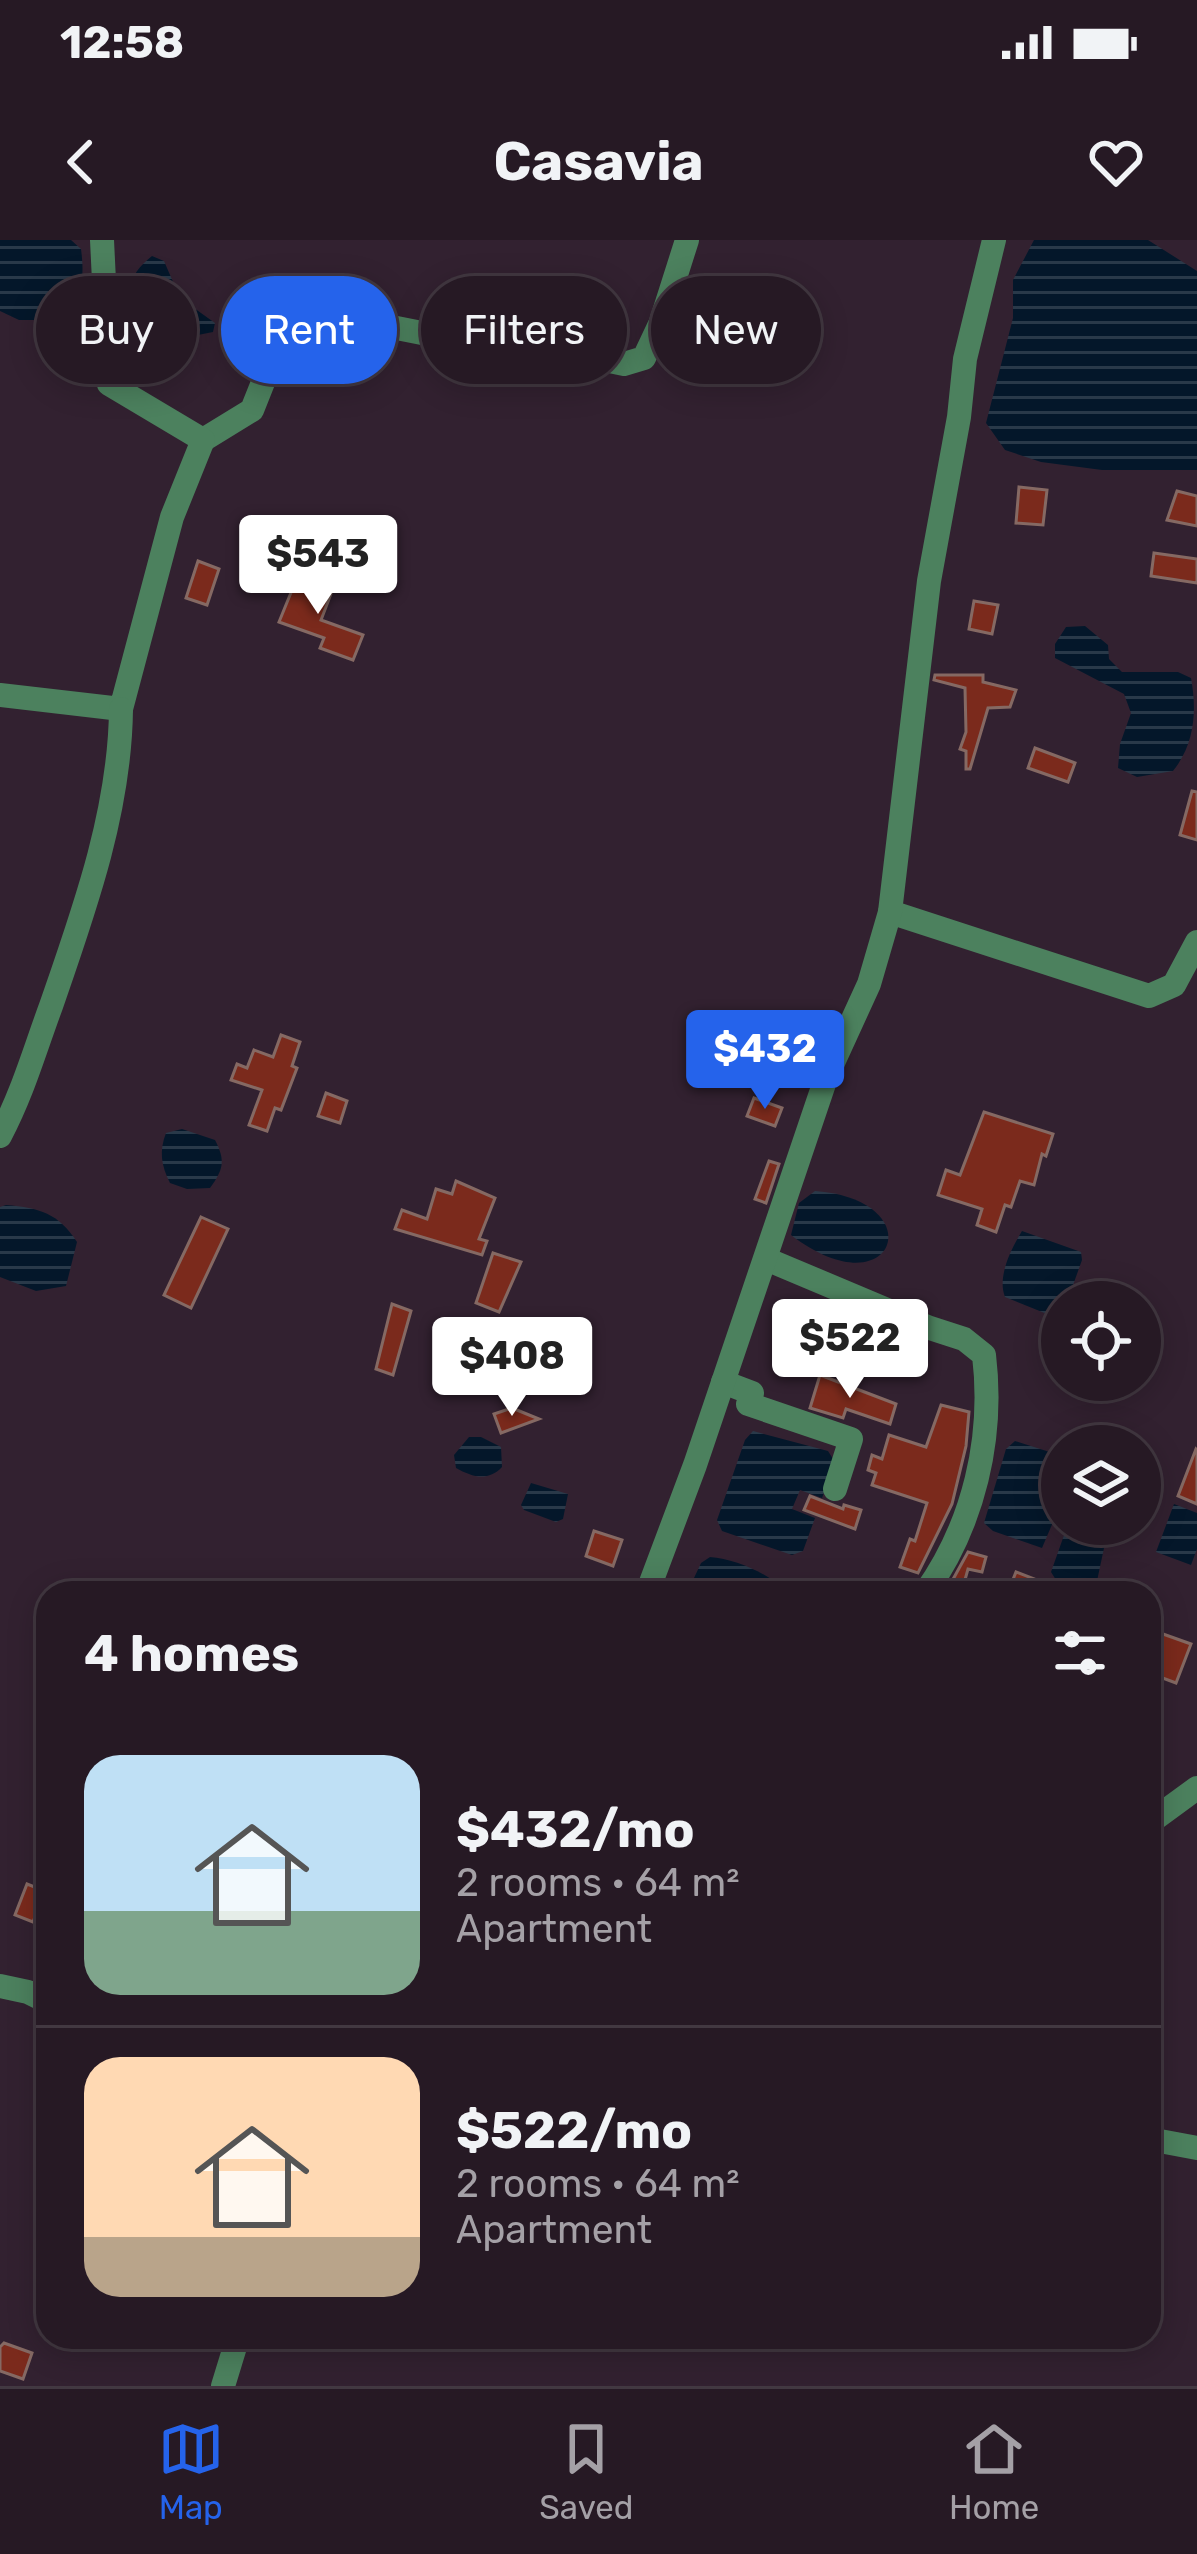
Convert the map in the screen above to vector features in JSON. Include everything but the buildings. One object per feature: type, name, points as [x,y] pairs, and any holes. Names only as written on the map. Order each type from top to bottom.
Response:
[{"type":"street","points":[[102,240],[109,384],[203,440]]},
{"type":"street","points":[[0,1136],[35,1062],[95,871],[121,760],[121,709],[172,517],[203,440],[252,410],[285,327],[309,316],[346,318],[624,364],[644,358],[661,322],[687,240]]},
{"type":"street","points":[[651,1581],[826,1078],[869,984],[890,912],[929,581],[959,417],[964,358],[994,240]]},
{"type":"street","points":[[0,695],[121,709]]},
{"type":"street","points":[[890,912],[1149,996],[1174,985],[1197,942]]},
{"type":"street","points":[[766,1258],[964,1339],[984,1355],[988,1422],[970,1506],[963,1529],[933,1581]]},
{"type":"street","points":[[723,1382],[752,1393],[748,1404],[851,1439],[835,1489]]},
{"type":"street","points":[[1161,1814],[1197,1788]]},
{"type":"street","points":[[0,1986],[36,1996]]},
{"type":"street","points":[[1161,2141],[1197,2148]]},
{"type":"street","points":[[224,2386],[235,2349]]},
{"type":"water","points":[[0,240],[71,240],[81,249],[81,276],[36,276],[36,320],[19,320],[0,311]]},
{"type":"water","points":[[1034,240],[1148,240],[1197,271],[1197,470],[1102,470],[1041,462],[1005,450],[986,423],[1013,318],[1013,280]]},
{"type":"water","points":[[152,256],[164,261],[170,276],[134,276]]},
{"type":"water","points":[[197,310],[215,323],[213,332],[197,335]]},
{"type":"water","points":[[1085,626],[1108,645],[1109,659],[1122,672],[1178,672],[1191,678],[1192,726],[1186,750],[1173,771],[1137,777],[1118,768],[1131,713],[1124,694],[1055,658],[1055,644],[1066,627]]},
{"type":"water","points":[[182,1129],[215,1140],[222,1165],[210,1188],[187,1189],[170,1183],[162,1158],[164,1140],[166,1133]]},
{"type":"water","points":[[815,1191],[853,1199],[876,1213],[887,1230],[887,1246],[875,1258],[855,1263],[827,1256],[791,1235],[799,1203]]},
{"type":"water","points":[[0,1207],[47,1214],[70,1232],[77,1242],[66,1286],[36,1291],[0,1277]]},
{"type":"water","points":[[1022,1231],[1081,1252],[1082,1260],[1074,1281],[1041,1281],[1041,1312],[1005,1297],[1004,1272]]},
{"type":"water","points":[[753,1431],[828,1451],[835,1462],[822,1498],[800,1490],[792,1509],[815,1518],[803,1551],[792,1555],[722,1531],[717,1520],[745,1440]]},
{"type":"water","points":[[469,1437],[501,1447],[502,1467],[480,1476],[456,1468],[454,1455]]},
{"type":"water","points":[[1015,1441],[1041,1449],[1042,1548],[993,1531],[984,1523],[1006,1449]]},
{"type":"water","points":[[531,1483],[568,1494],[563,1519],[556,1522],[524,1510],[521,1505]]},
{"type":"water","points":[[1174,1504],[1197,1513],[1197,1549],[1191,1565],[1156,1552]]},
{"type":"water","points":[[1061,1545],[1105,1545],[1097,1581],[1056,1580],[1051,1572]]},
{"type":"water","points":[[710,1557],[729,1560],[773,1581],[693,1581],[701,1563]]}]
